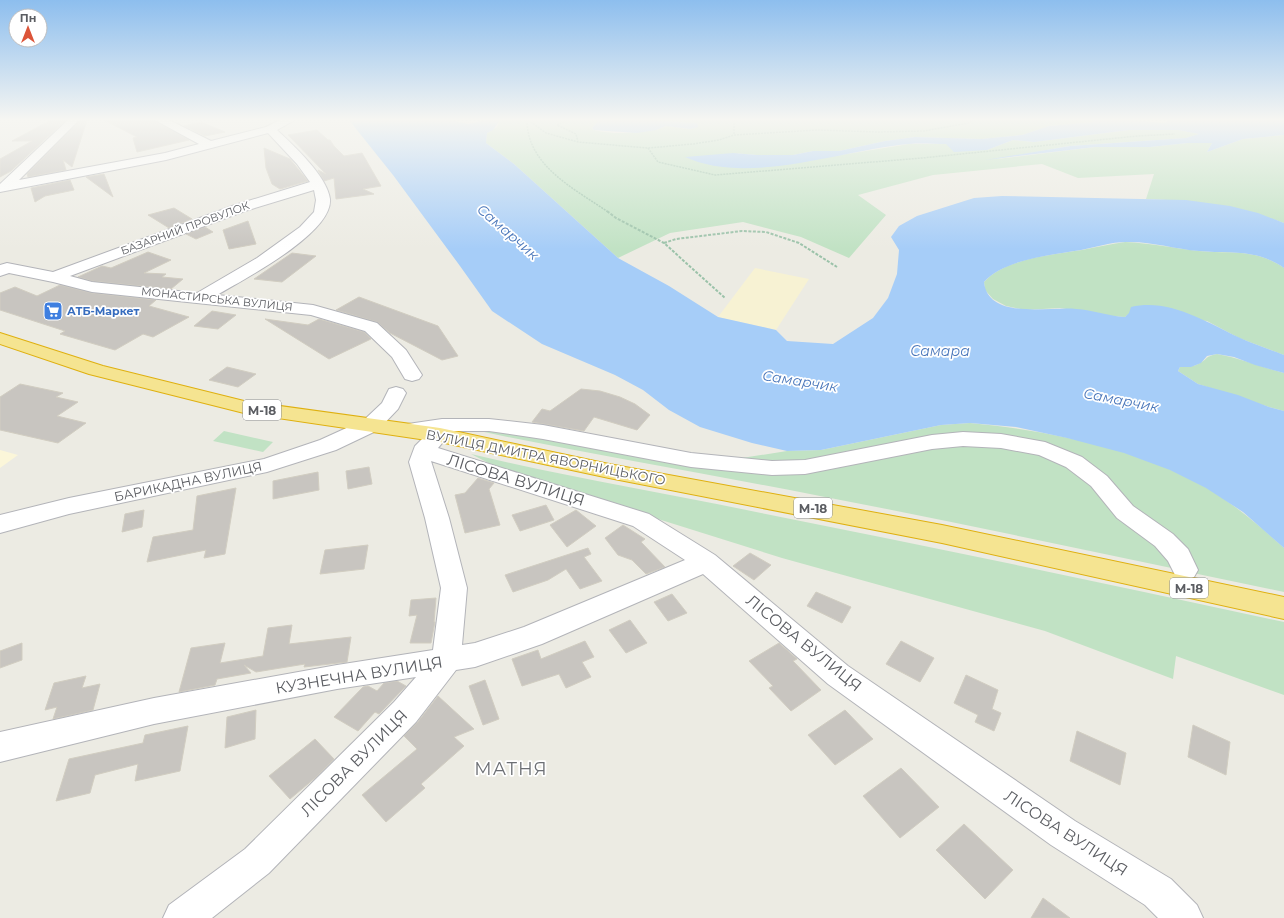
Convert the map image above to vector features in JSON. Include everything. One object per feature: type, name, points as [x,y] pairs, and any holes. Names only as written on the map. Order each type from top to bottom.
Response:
[{"type":"highway","name":"ВУЛИЦЯ ДМИТРА ЯВОРНИЦЬКОГО","points":[[0,338],[23,347],[96,370],[244,407],[371,425],[424,439],[609,471],[942,534],[1284,608]]},
{"type":"street","points":[[3,187],[29,163]]},
{"type":"street","points":[[3,187],[134,163]]},
{"type":"street","points":[[202,297],[282,249],[318,217],[324,200],[318,184],[301,163]]},
{"type":"street","name":"БАЗАРНИЙ ПРОВУЛОК","points":[[54,277],[240,208],[318,184]]},
{"type":"street","name":"МОНАСТИРСЬКА ВУЛИЦЯ","points":[[0,271],[7,268],[54,277],[92,287],[202,297],[313,310],[370,327],[399,354],[412,375]]},
{"type":"street","points":[[371,425],[391,405],[396,393]]},
{"type":"street","points":[[447,660],[454,588],[438,518],[420,462],[424,439],[442,424],[489,425],[543,432],[691,460],[772,468],[805,467],[932,442],[963,439],[1001,441],[1045,449],[1074,462],[1099,481],[1125,512],[1169,545],[1179,556],[1185,570]]},
{"type":"street","name":"БАРИКАДНА ВУЛИЦЯ","points":[[0,524],[69,506],[266,464],[328,445],[371,425]]},
{"type":"street","name":"ЛІСОВА ВУЛИЦЯ","points":[[424,439],[641,520],[706,562],[838,675],[1063,833],[1158,892],[1184,918]]},
{"type":"street","name":"КУЗНЕЧНА ВУЛИЦЯ","points":[[0,748],[154,711],[337,677],[475,655],[532,636],[706,562]]},
{"type":"street","name":"ЛІСОВА ВУЛИЦЯ","points":[[182,918],[257,861],[405,712],[447,660]]},
{"type":"path","points":[[543,163],[550,171],[616,218],[664,243],[725,298]]},
{"type":"path","points":[[662,163],[715,175],[863,163]]},
{"type":"path","points":[[664,243],[676,239],[742,231],[766,232],[799,243],[836,267]]},
{"type":"shaded area","points":[[0,450],[18,455],[0,468]]},
{"type":"green space","points":[[512,163],[1284,163],[1284,223],[1267,217],[1216,206],[1181,201],[1146,199],[1154,174],[1078,178],[1042,164],[933,175],[858,195],[886,215],[849,258],[801,237],[743,222],[670,233],[618,258]]},
{"type":"green space","points":[[1125,242],[1152,244],[1198,251],[1242,253],[1263,257],[1284,268],[1284,355],[1239,338],[1207,321],[1130,313],[1125,317],[1111,316],[1060,308],[1025,310],[1006,306],[993,299],[985,290],[984,282],[993,274],[1017,263],[1044,256]]},
{"type":"green space","points":[[1217,354],[1284,373],[1284,411],[1198,384],[1178,371],[1180,367],[1195,365],[1208,357]]},
{"type":"green space","points":[[970,423],[1061,436],[1123,452],[1153,462],[1181,474],[1227,501],[1284,548],[1284,592],[1193,573],[1083,464],[997,437],[810,463],[729,460],[787,451],[821,450],[941,425]]},
{"type":"green space","points":[[470,429],[501,431],[742,469],[963,443],[1022,448],[1079,470],[1164,545],[1181,570],[865,505],[557,447]]},
{"type":"green space","points":[[224,431],[273,442],[263,452],[213,441]]},
{"type":"green space","points":[[471,454],[580,478],[958,553],[1284,622],[1284,695],[1176,656],[1173,679],[1045,631],[782,558],[502,470]]},
{"type":"sand","points":[[755,268],[809,279],[776,330],[718,317]]},
{"type":"water","name":"Самара","points":[[383,163],[512,163],[618,258],[669,286],[718,317],[776,330],[787,341],[833,344],[873,318],[888,298],[897,274],[899,250],[891,237],[899,226],[917,216],[974,198],[1002,196],[1186,200],[1230,206],[1258,213],[1284,223],[1284,268],[1263,257],[1242,253],[1210,252],[1135,242],[1120,242],[1029,259],[1004,268],[993,274],[984,282],[988,294],[997,302],[1008,307],[1022,309],[1076,309],[1125,317],[1129,313],[1131,307],[1145,305],[1172,308],[1199,318],[1244,340],[1284,355],[1284,373],[1255,365],[1234,357],[1217,354],[1207,356],[1201,363],[1191,367],[1180,367],[1178,371],[1198,384],[1238,395],[1284,411],[1284,548],[1243,512],[1206,488],[1170,470],[1124,453],[1067,438],[1016,427],[970,423],[941,425],[821,450],[787,451],[752,443],[700,427],[669,410],[643,390],[615,375],[542,344],[492,311]]},
{"type":"water","points":[[703,163],[802,163],[766,167],[737,168]]},
{"type":"building","points":[[0,163],[20,163],[11,171],[0,177]]},
{"type":"building","points":[[38,163],[64,163],[66,170],[28,177],[27,174]]},
{"type":"building","points":[[67,163],[73,163],[72,167]]},
{"type":"building","points":[[265,163],[293,163],[308,181],[280,189],[272,184]]},
{"type":"building","points":[[315,163],[368,163],[381,186],[363,189],[374,194],[336,199],[334,178],[324,181],[318,170],[326,174]]},
{"type":"building","points":[[104,174],[113,197],[86,177]]},
{"type":"building","points":[[70,180],[74,190],[45,196],[35,202],[31,188]]},
{"type":"building","points":[[174,208],[192,219],[169,228],[148,215]]},
{"type":"building","points":[[248,221],[256,244],[229,249],[223,230]]},
{"type":"building","points":[[205,227],[213,232],[196,239],[186,234]]},
{"type":"building","points":[[148,252],[171,260],[144,273],[166,274],[162,277],[183,279],[171,289],[92,281],[78,277],[102,266],[111,268]]},
{"type":"building","points":[[292,253],[316,256],[282,282],[254,279]]},
{"type":"building","points":[[60,285],[92,293],[156,300],[149,306],[189,317],[153,337],[143,334],[115,350],[60,334],[65,331],[0,310],[0,293],[15,287],[37,296]]},
{"type":"building","points":[[359,297],[438,326],[458,356],[442,360],[390,333],[377,322],[336,310]]},
{"type":"building","points":[[212,311],[236,315],[218,329],[194,326]]},
{"type":"building","points":[[265,319],[308,325],[319,319],[364,332],[371,339],[329,359]]},
{"type":"building","points":[[227,367],[256,374],[238,387],[209,380]]},
{"type":"building","points":[[20,384],[63,393],[56,397],[78,402],[57,416],[86,423],[58,443],[0,430],[0,397]]},
{"type":"building","points":[[581,389],[600,391],[620,397],[635,404],[650,415],[637,430],[594,417],[584,431],[532,422],[542,409],[550,411]]},
{"type":"building","points":[[369,467],[372,484],[348,489],[346,471]]},
{"type":"building","points":[[318,472],[319,490],[273,499],[273,481]]},
{"type":"building","points":[[478,478],[494,483],[489,489],[500,525],[465,533],[455,495],[465,493]]},
{"type":"building","points":[[236,488],[225,554],[204,558],[206,550],[147,562],[153,537],[193,530],[197,496]]},
{"type":"building","points":[[546,505],[554,520],[520,531],[512,515]]},
{"type":"building","points":[[144,510],[142,527],[122,532],[125,514]]},
{"type":"building","points":[[576,510],[596,526],[567,547],[550,525]]},
{"type":"building","points":[[623,525],[645,539],[641,542],[665,567],[646,574],[632,560],[618,555],[605,538]]},
{"type":"building","points":[[368,545],[364,569],[320,574],[325,550]]},
{"type":"building","points":[[588,548],[591,554],[584,557],[602,581],[580,589],[566,569],[548,580],[513,592],[505,575]]},
{"type":"building","points":[[750,553],[771,565],[754,580],[733,566]]},
{"type":"building","points":[[816,592],[851,607],[842,623],[807,606]]},
{"type":"building","points":[[672,594],[687,613],[668,621],[654,602]]},
{"type":"building","points":[[436,598],[435,622],[431,643],[410,643],[417,615],[409,616],[411,600]]},
{"type":"building","points":[[630,620],[647,643],[626,653],[609,630]]},
{"type":"building","points":[[292,625],[289,644],[351,637],[347,662],[304,667],[305,664],[256,672],[244,665],[251,673],[217,679],[215,685],[179,692],[191,648],[225,643],[220,663],[263,656],[268,628]]},
{"type":"building","points":[[585,641],[594,657],[582,662],[591,677],[566,688],[559,674],[522,686],[512,659],[538,650],[541,659]]},
{"type":"building","points":[[901,641],[934,658],[920,682],[886,664]]},
{"type":"building","points":[[22,643],[22,660],[0,668],[0,651]]},
{"type":"building","points":[[779,643],[797,659],[793,661],[821,690],[791,711],[769,688],[773,686],[749,661]]},
{"type":"building","points":[[966,675],[998,690],[992,709],[1001,713],[994,731],[975,722],[978,715],[954,703]]},
{"type":"building","points":[[86,676],[82,688],[100,684],[93,710],[53,719],[57,707],[45,710],[54,683]]},
{"type":"building","points":[[485,680],[499,719],[483,725],[469,686]]},
{"type":"building","points":[[397,681],[406,686],[379,714],[375,712],[358,731],[334,717],[363,687],[368,686],[377,691],[384,683]]},
{"type":"building","points":[[438,696],[474,729],[454,737],[464,746],[421,784],[425,788],[386,822],[362,795],[417,749],[404,736],[417,723]]},
{"type":"building","points":[[256,710],[255,739],[225,748],[227,717]]},
{"type":"building","points":[[845,710],[873,739],[835,765],[808,735]]},
{"type":"building","points":[[1193,725],[1230,742],[1226,775],[1188,757]]},
{"type":"building","points":[[188,726],[180,771],[135,781],[138,764],[95,775],[90,793],[56,801],[69,759],[143,743],[145,735]]},
{"type":"building","points":[[1077,731],[1126,753],[1120,785],[1070,761]]},
{"type":"building","points":[[315,739],[334,759],[315,778],[290,799],[269,776]]},
{"type":"building","points":[[901,768],[939,807],[900,838],[863,796]]},
{"type":"building","points":[[964,824],[1013,870],[985,899],[936,850]]},
{"type":"building","points":[[1043,898],[1070,918],[1031,918]]},
{"type":"place","name":"АТБ-Маркет","points":[[53,311]]},
{"type":"district","name":"МАТНЯ","points":[[511,769]]},
{"type":"water label","name":"Самарчик","points":[[508,232]]},
{"type":"water label","name":"Самарчик","points":[[800,381]]},
{"type":"water label","name":"Самарчик","points":[[1121,400]]}]
